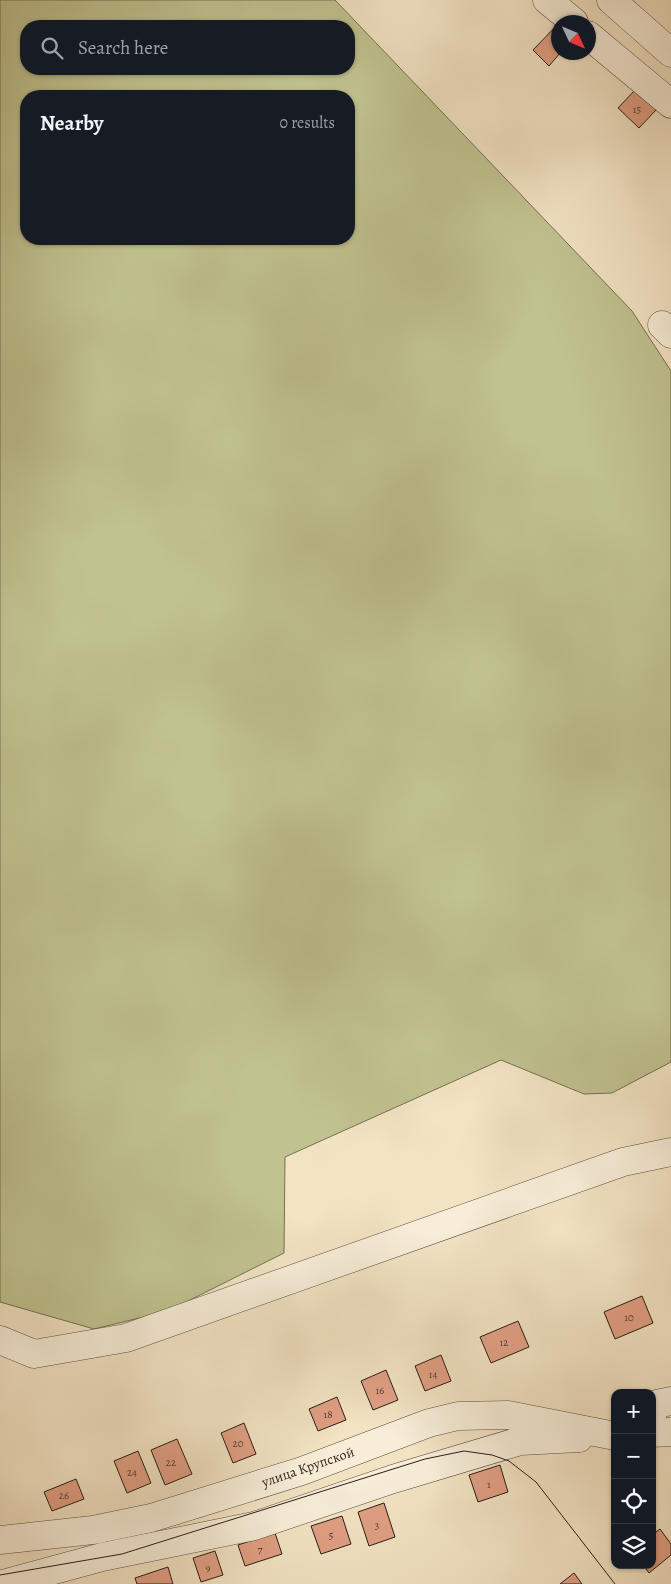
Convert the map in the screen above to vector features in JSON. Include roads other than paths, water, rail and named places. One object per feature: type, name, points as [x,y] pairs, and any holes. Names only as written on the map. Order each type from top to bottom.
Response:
[{"type":"street","points":[[547,0],[565,15]]},
{"type":"street","points":[[611,0],[671,53]]},
{"type":"street","points":[[596,42],[671,104]]},
{"type":"street","points":[[0,1340],[34,1354],[126,1338],[623,1162],[671,1152]]},
{"type":"street","points":[[656,1406],[657,1404],[671,1401]]},
{"type":"street","name":"улица Крупской","points":[[0,1540],[93,1530],[151,1518],[302,1471],[429,1423],[458,1416],[508,1415],[551,1422],[611,1436]]},
{"type":"street","points":[[656,1433],[671,1432]]},
{"type":"street","points":[[3,1584],[102,1557],[254,1526],[393,1479],[520,1441],[611,1436]]},
{"type":"tram line","points":[[0,1575],[122,1554],[425,1459],[464,1451],[492,1455],[509,1461],[536,1482],[615,1584]]}]
